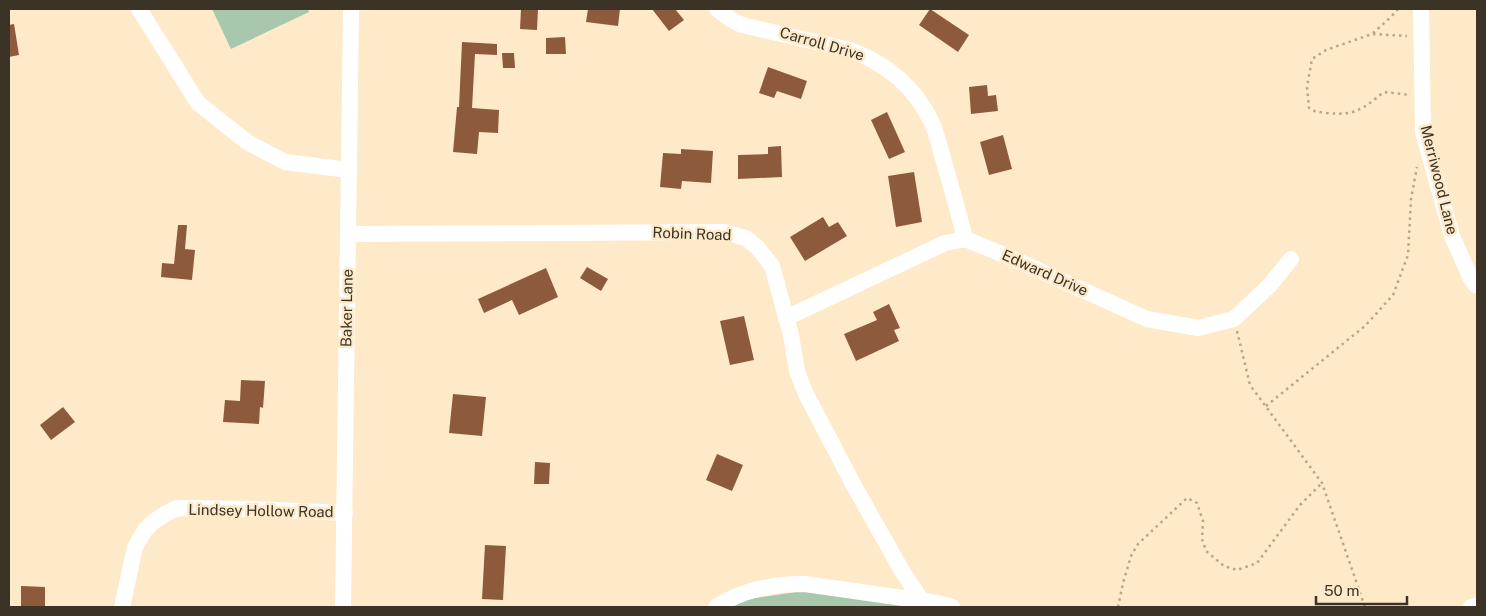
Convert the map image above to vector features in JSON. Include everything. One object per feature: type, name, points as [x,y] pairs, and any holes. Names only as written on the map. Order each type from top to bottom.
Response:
[{"type":"street","points":[[139,9],[198,103],[247,142],[285,162],[349,170]]},
{"type":"street","name":"Baker Lane","points":[[343,607],[350,9]]},
{"type":"street","name":"Carroll Drive","points":[[717,9],[730,19],[742,24],[850,50],[875,61],[898,77],[921,103],[931,122],[965,239]]},
{"type":"street","name":"Merriwood Lane","points":[[1421,9],[1423,132],[1452,236],[1471,279],[1477,286]]},
{"type":"street","name":"Robin Road","points":[[348,234],[728,232],[746,238],[758,246],[766,255],[774,271],[797,371],[805,392],[853,484],[902,571],[922,601]]},
{"type":"street","points":[[786,318],[945,243],[965,239]]},
{"type":"street","name":"Edward Drive","points":[[965,239],[1147,319],[1198,328],[1234,319],[1270,285],[1291,259]]},
{"type":"street","name":"Lindsey Hollow Road","points":[[122,607],[135,547],[145,530],[153,522],[177,508],[345,513]]},
{"type":"street","points":[[716,607],[741,594],[770,585],[784,584],[805,584],[938,603],[952,607]]},
{"type":"street","points":[[1471,607],[1477,605]]},
{"type":"path","points":[[1372,34],[1398,9]]},
{"type":"path","points":[[1421,32],[1406,36],[1372,34],[1326,50],[1312,59],[1307,87],[1308,108],[1313,111],[1344,115],[1362,109],[1384,92],[1422,96]]},
{"type":"path","points":[[1266,406],[1365,326],[1393,295],[1408,255],[1411,199],[1418,161]]},
{"type":"path","points":[[1234,319],[1250,385],[1322,483],[1365,607]]},
{"type":"path","points":[[1118,607],[1131,556],[1138,544],[1187,498],[1198,503],[1203,521],[1202,539],[1206,551],[1224,566],[1237,570],[1257,563],[1300,505],[1322,483]]},
{"type":"green space","points":[[212,9],[308,9],[309,12],[231,49]]},
{"type":"green space","points":[[824,588],[945,607],[718,607],[722,603]]},
{"type":"building","points":[[521,9],[538,9],[537,30],[520,29]]},
{"type":"building","points":[[588,9],[620,9],[618,26],[586,22]]},
{"type":"building","points":[[652,9],[675,9],[684,20],[669,31]]},
{"type":"building","points":[[930,9],[969,35],[958,52],[919,25]]},
{"type":"building","points":[[14,24],[19,55],[9,57],[9,25]]},
{"type":"building","points":[[565,37],[566,54],[546,54],[546,38]]},
{"type":"building","points":[[462,42],[497,44],[497,55],[475,54],[472,108],[499,110],[498,133],[479,132],[477,154],[453,152],[457,107],[459,107]]},
{"type":"building","points":[[502,53],[514,53],[515,68],[503,68]]},
{"type":"building","points":[[768,67],[807,81],[801,99],[777,91],[774,98],[759,93]]},
{"type":"building","points":[[987,85],[988,96],[996,95],[998,111],[971,114],[969,87]]},
{"type":"building","points":[[887,112],[905,152],[889,159],[871,120]]},
{"type":"building","points":[[1003,135],[1012,169],[989,175],[980,142]]},
{"type":"building","points":[[781,146],[782,177],[738,179],[738,155],[768,154],[768,147]]},
{"type":"building","points":[[681,149],[713,151],[711,183],[682,181],[681,189],[660,187],[663,153],[681,154]]},
{"type":"building","points":[[914,172],[922,222],[896,227],[888,176]]},
{"type":"building","points":[[823,217],[829,227],[838,222],[847,236],[805,261],[790,237]]},
{"type":"building","points":[[178,225],[187,225],[185,249],[195,250],[192,280],[161,277],[162,263],[174,264]]},
{"type":"building","points":[[587,267],[608,279],[601,291],[580,278]]},
{"type":"building","points":[[546,268],[558,297],[519,315],[512,300],[484,313],[478,299]]},
{"type":"building","points":[[889,304],[900,328],[894,330],[899,341],[856,361],[844,334],[877,320],[873,312]]},
{"type":"building","points":[[744,316],[754,360],[730,365],[720,321]]},
{"type":"building","points":[[241,380],[265,381],[263,408],[260,407],[259,424],[223,422],[225,400],[240,401]]},
{"type":"building","points":[[453,394],[486,397],[482,436],[449,433]]},
{"type":"building","points":[[63,407],[75,422],[51,440],[40,425]]},
{"type":"building","points":[[717,454],[743,465],[732,491],[706,480]]},
{"type":"building","points":[[535,462],[550,463],[549,484],[534,484]]},
{"type":"building","points":[[485,545],[506,546],[503,600],[482,599]]},
{"type":"building","points":[[21,586],[45,587],[45,607],[21,607]]}]
